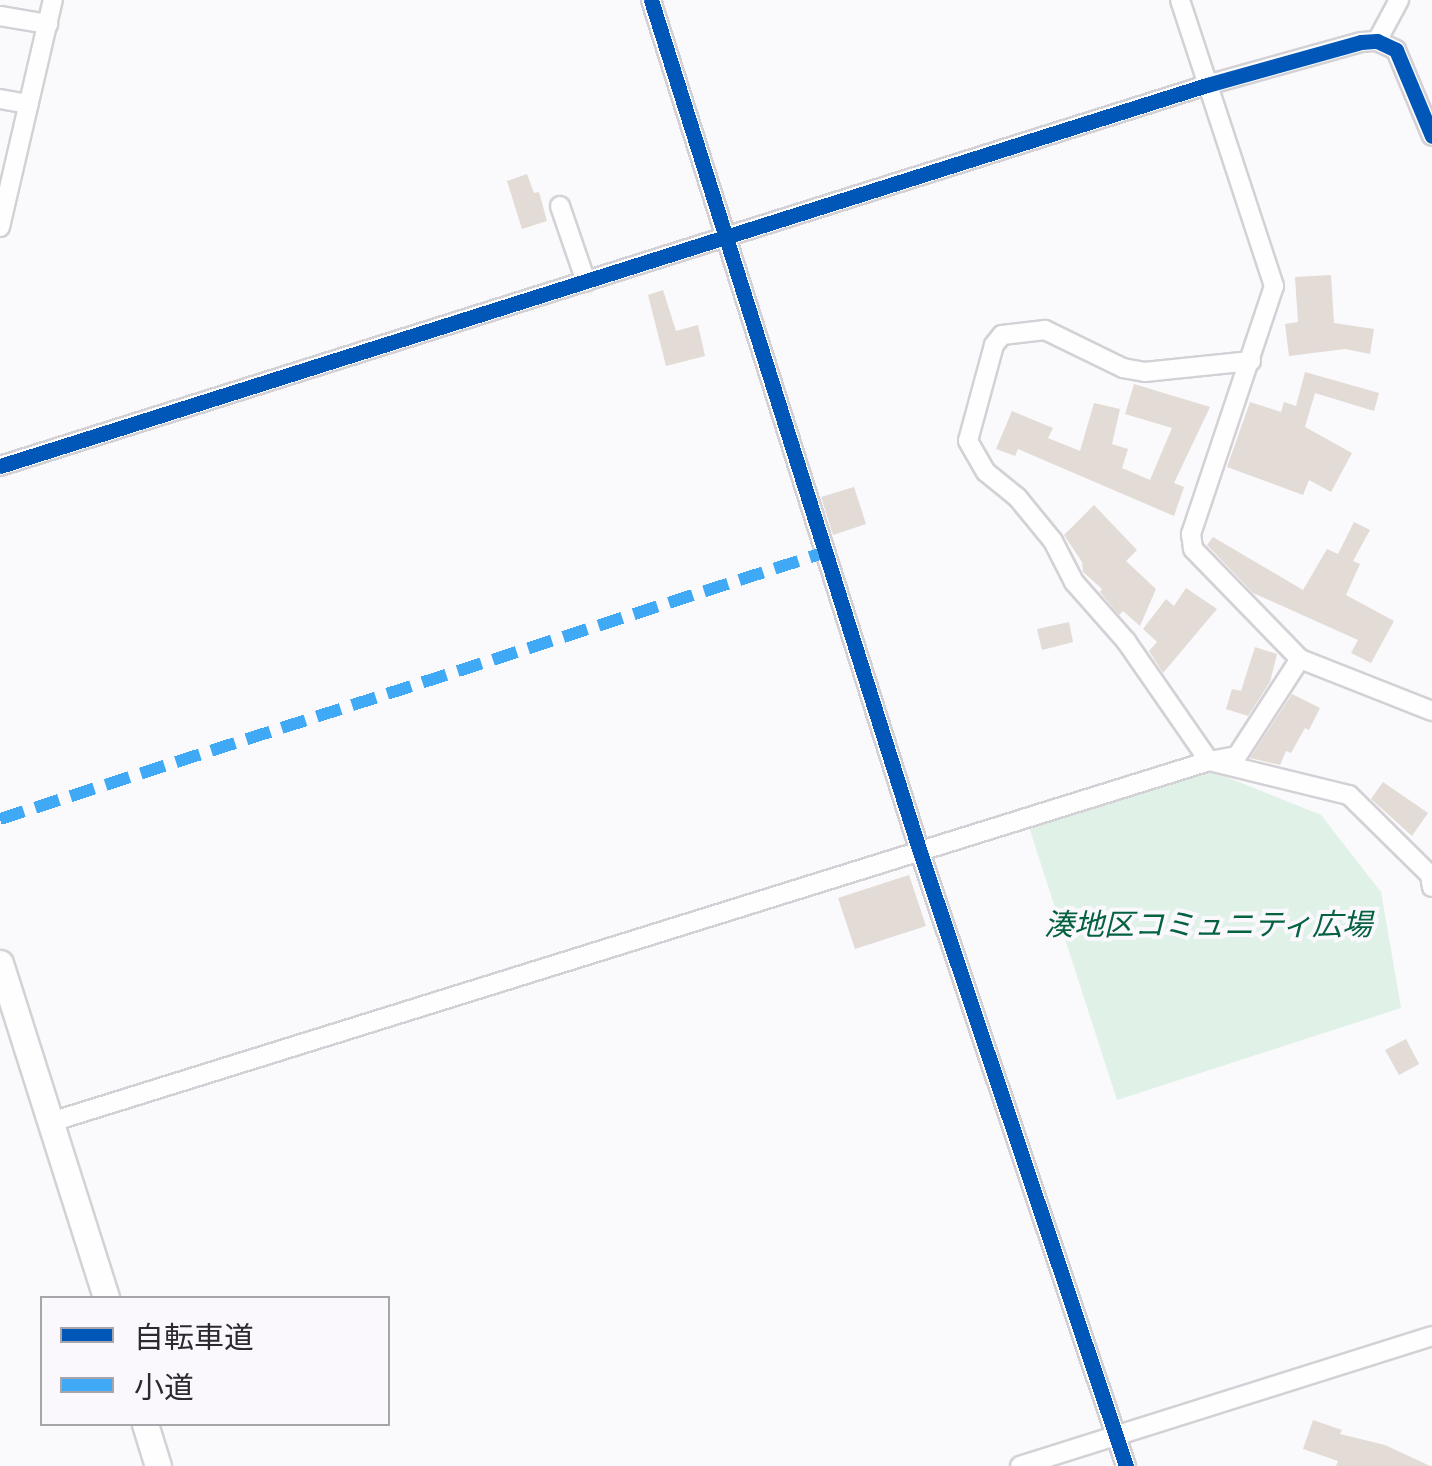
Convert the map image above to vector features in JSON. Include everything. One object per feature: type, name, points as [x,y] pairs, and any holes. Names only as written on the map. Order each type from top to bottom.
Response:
[{"type":"street","points":[[0,226],[54,0]]},
{"type":"street","points":[[650,0],[920,852],[1126,1466]]},
{"type":"street","points":[[1180,0],[1274,286],[1191,534],[1193,550],[1300,658],[1432,711]]},
{"type":"street","points":[[1377,41],[1398,0]]},
{"type":"street","points":[[0,16],[48,24]]},
{"type":"street","points":[[0,466],[1207,86],[1377,41],[1396,50],[1432,136]]},
{"type":"street","points":[[0,99],[29,104]]},
{"type":"street","points":[[560,206],[586,282]]},
{"type":"street","points":[[1251,360],[1145,372],[1123,368],[1045,330],[1002,335],[994,345],[968,441],[986,472],[1017,497],[1053,541],[1074,582],[1126,642],[1209,761],[1349,795],[1430,875],[1432,887]]},
{"type":"street","points":[[51,1122],[1209,761],[1237,756],[1300,658]]},
{"type":"street","points":[[0,963],[105,1296]]},
{"type":"street","points":[[1020,1466],[1432,1336]]},
{"type":"street","points":[[146,1426],[158,1466]]},
{"type":"green space","name":"湊地区コミュニティ広場","points":[[1209,770],[1321,815],[1381,892],[1401,1008],[1117,1100],[1029,827]]},
{"type":"building","points":[[527,174],[534,193],[539,192],[547,221],[522,229],[507,181]]},
{"type":"building","points":[[1331,275],[1334,323],[1374,329],[1370,354],[1345,349],[1289,356],[1285,324],[1298,322],[1295,277]]},
{"type":"building","points":[[663,290],[676,331],[698,325],[705,356],[666,366],[648,295]]},
{"type":"building","points":[[1305,372],[1379,393],[1374,411],[1315,393],[1305,427],[1352,453],[1331,492],[1309,480],[1303,495],[1227,467],[1250,402],[1281,412],[1284,402],[1296,406]]},
{"type":"building","points":[[1134,384],[1210,407],[1174,483],[1184,487],[1174,516],[1018,449],[1015,456],[996,449],[1012,411],[1053,428],[1048,438],[1080,451],[1094,403],[1120,409],[1112,444],[1128,449],[1122,468],[1150,480],[1172,428],[1125,414]]},
{"type":"building","points":[[854,487],[866,524],[833,535],[821,497]]},
{"type":"building","points":[[1094,505],[1137,550],[1126,561],[1156,589],[1140,626],[1123,611],[1119,615],[1100,592],[1102,589],[1083,572],[1082,562],[1064,535]]},
{"type":"building","points":[[1354,522],[1370,530],[1353,561],[1360,564],[1346,595],[1394,621],[1371,663],[1351,653],[1358,640],[1253,593],[1207,545],[1213,537],[1303,590],[1327,549],[1338,554]]},
{"type":"building","points":[[1186,588],[1217,609],[1163,673],[1149,651],[1157,642],[1143,629],[1166,599],[1174,606]]},
{"type":"building","points":[[1069,622],[1073,642],[1042,650],[1037,629]]},
{"type":"building","points":[[1255,647],[1277,654],[1270,682],[1248,716],[1226,709],[1232,689],[1241,691]]},
{"type":"building","points":[[1292,694],[1320,708],[1309,730],[1305,728],[1280,765],[1250,758]]},
{"type":"building","points":[[1383,782],[1428,813],[1412,836],[1371,799]]},
{"type":"building","points":[[909,875],[926,926],[855,949],[838,898]]},
{"type":"building","points":[[1406,1039],[1419,1064],[1399,1075],[1385,1050]]},
{"type":"building","points":[[1313,1420],[1342,1430],[1340,1434],[1385,1445],[1430,1466],[1336,1466],[1338,1461],[1303,1449]]},
{"type":"marked path","points":[[0,819],[826,552]]},
{"type":"cycle path","points":[[651,0],[920,852],[1126,1466]]},
{"type":"cycle path","points":[[0,466],[1207,85],[1361,42],[1377,41],[1396,50],[1432,136]]}]
